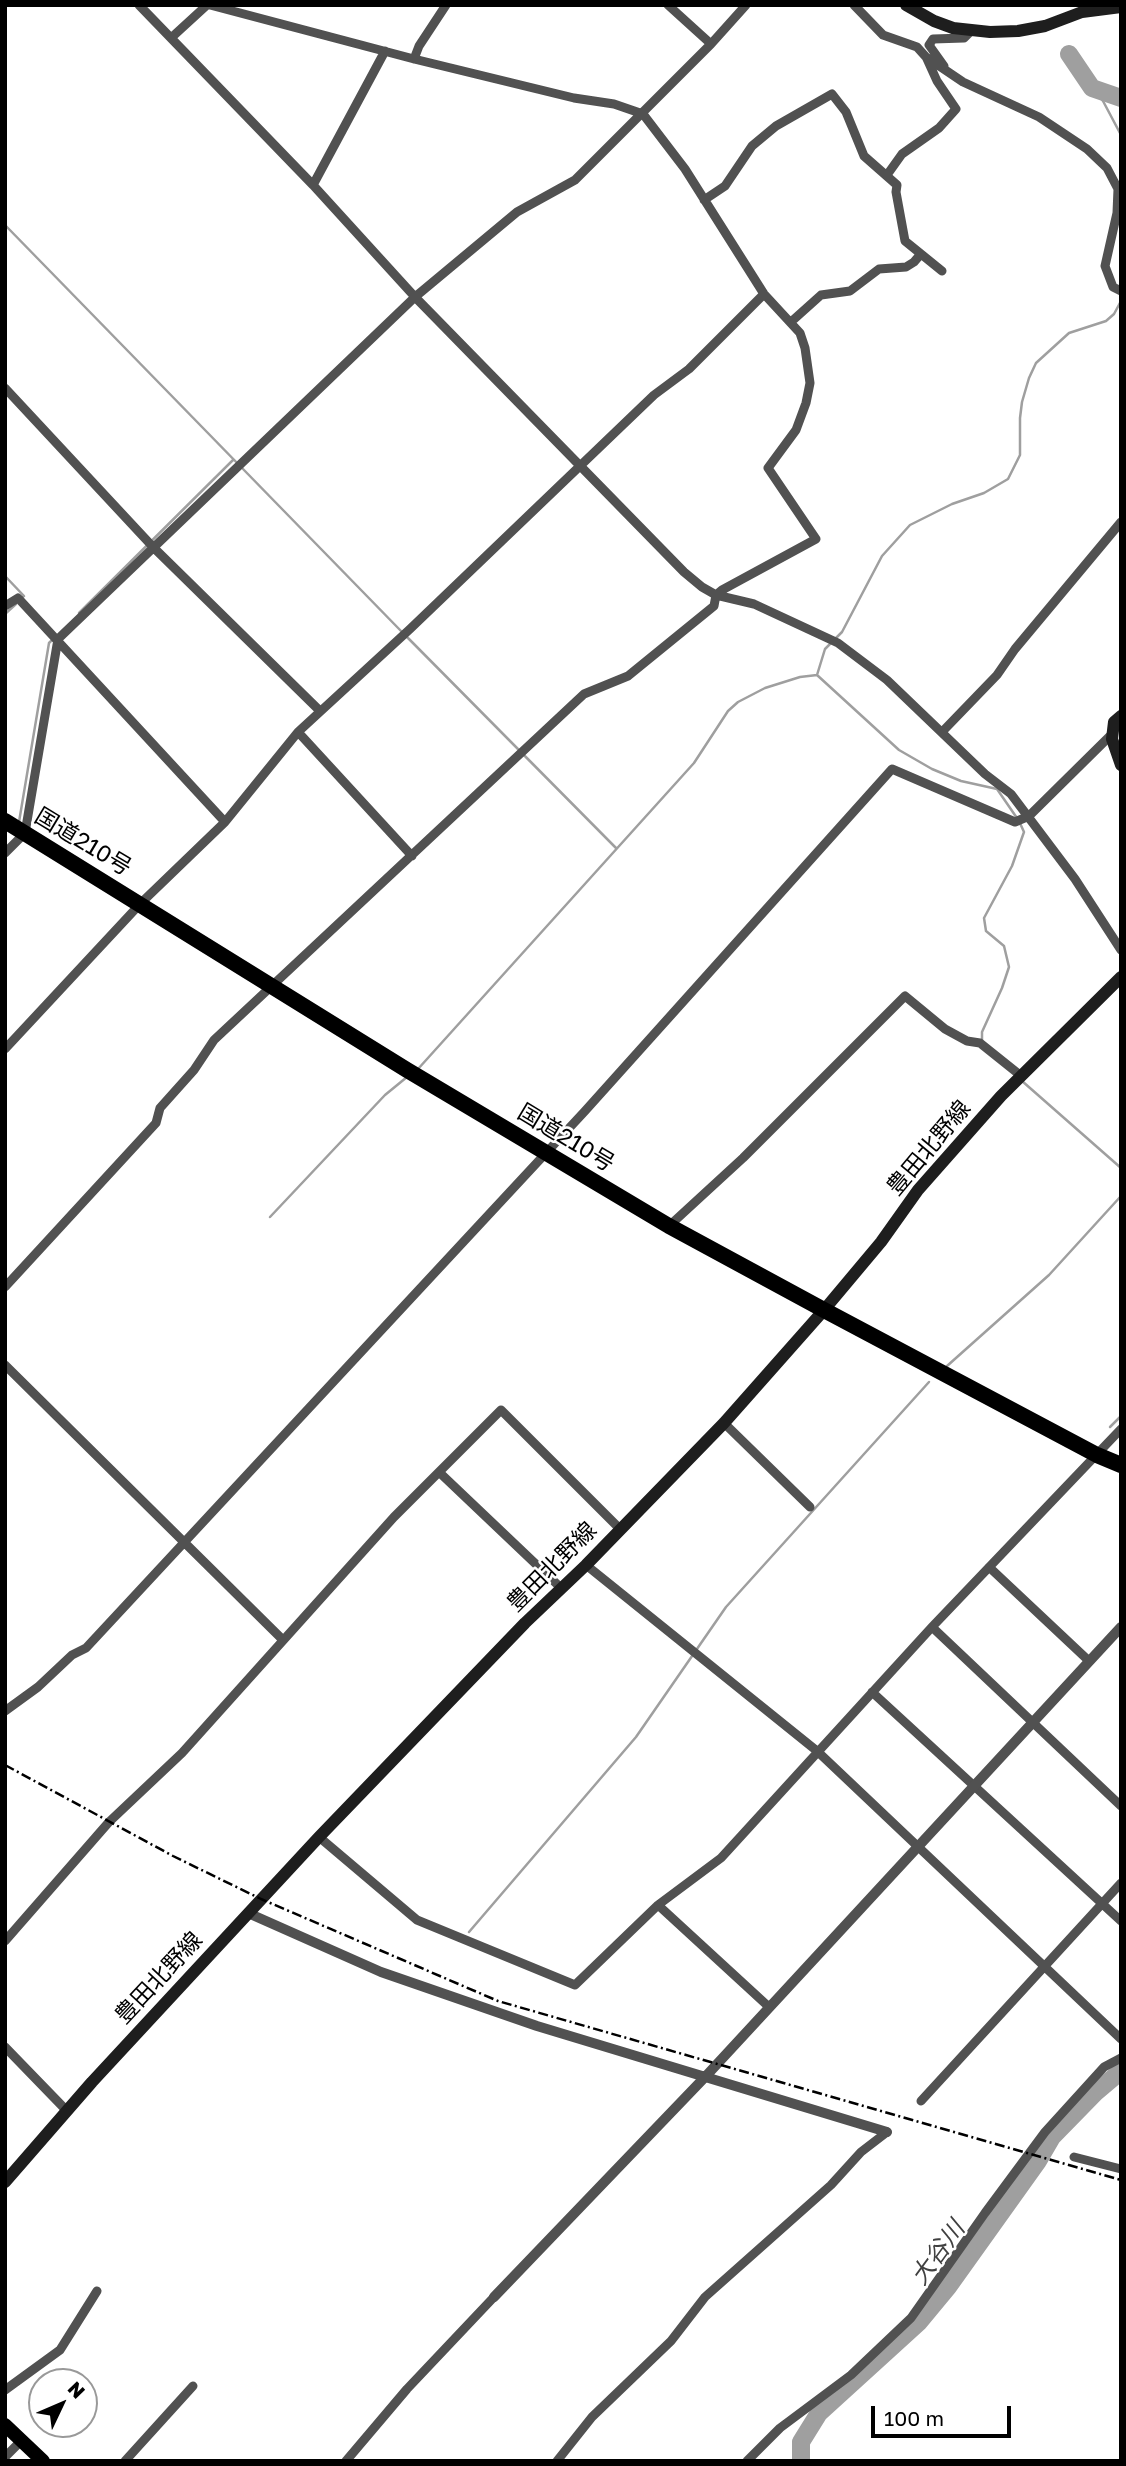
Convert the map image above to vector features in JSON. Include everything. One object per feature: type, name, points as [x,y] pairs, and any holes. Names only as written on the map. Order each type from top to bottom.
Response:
[{"type":"highway","name":"国道210号","points":[[5,821],[407,1070],[669,1226],[1097,1455],[1121,1465]]},
{"type":"main road","points":[[906,5],[934,21],[971,32],[1018,31],[1045,26],[1082,12],[1121,7]]},
{"type":"main road","points":[[1121,716],[1114,723],[1113,733],[1113,744],[1121,765]]},
{"type":"main road","name":"豊田北野線","points":[[5,2182],[318,1837],[724,1423],[824,1310],[881,1242],[918,1190],[1001,1096],[1121,977]]},
{"type":"main road","points":[[5,2425],[43,2461]]},
{"type":"street","points":[[139,5],[313,185],[415,297],[684,572],[716,595],[754,604],[838,643],[887,680],[985,774],[1011,794],[1075,879],[1121,950]]},
{"type":"street","points":[[171,38],[209,5],[414,59],[614,104],[642,114],[679,161],[764,294],[792,321],[805,348],[810,383],[803,414],[796,430],[768,468],[816,539],[716,595]]},
{"type":"street","points":[[414,59],[419,46],[446,5]]},
{"type":"street","points":[[668,5],[711,44]]},
{"type":"street","points":[[5,853],[25,833],[58,639],[415,297],[517,212],[575,180],[711,44],[746,5]]},
{"type":"street","points":[[854,5],[883,35],[917,47],[926,57],[963,82],[1039,117],[1087,149],[1107,168],[1118,189],[1117,213],[1105,266],[1113,287],[1121,291]]},
{"type":"street","points":[[949,73],[929,45],[933,38],[964,38],[971,32]]},
{"type":"street","points":[[313,185],[385,51]]},
{"type":"street","points":[[887,175],[902,155],[939,128],[956,109],[937,81],[926,57]]},
{"type":"street","points":[[704,200],[725,186],[752,146],[776,126],[832,94],[846,113],[864,156],[897,185],[898,212],[905,242],[942,271]]},
{"type":"street","points":[[792,321],[821,295],[850,291],[879,269],[906,267],[920,255]]},
{"type":"street","points":[[5,1049],[141,904],[225,822],[298,732],[410,629],[654,395],[689,369],[764,294]]},
{"type":"street","points":[[5,388],[153,547],[320,711]]},
{"type":"street","points":[[942,732],[996,675],[1121,522]]},
{"type":"street","points":[[5,1287],[156,1123],[160,1108],[194,1070],[214,1040],[584,694],[628,676],[714,606],[716,595]]},
{"type":"street","points":[[5,606],[18,598],[225,822]]},
{"type":"street","points":[[298,732],[412,856]]},
{"type":"street","points":[[5,1711],[38,1687],[72,1655],[86,1648],[546,1153],[892,769],[1015,822],[1029,816],[1113,733]]},
{"type":"street","points":[[669,1226],[743,1158],[905,996],[944,1029],[967,1041],[980,1043],[1020,1075]]},
{"type":"street","points":[[5,1365],[282,1639]]},
{"type":"street","points":[[5,1941],[109,1822],[182,1752],[394,1517],[501,1410],[620,1529]]},
{"type":"street","points":[[724,1423],[810,1507]]},
{"type":"street","points":[[318,1837],[416,1920],[575,1985],[659,1905],[721,1857],[932,1627],[1121,1429]]},
{"type":"street","points":[[440,1473],[561,1588]]},
{"type":"street","points":[[586,1565],[817,1751],[1121,2039]]},
{"type":"street","points":[[989,1567],[1089,1661]]},
{"type":"street","points":[[932,1627],[1121,1806]]},
{"type":"street","points":[[346,2461],[407,2389],[706,2076],[1121,1627]]},
{"type":"street","points":[[872,1692],[1121,1922]]},
{"type":"street","points":[[921,2101],[1121,1883]]},
{"type":"street","points":[[659,1905],[769,2007]]},
{"type":"street","points":[[248,1913],[381,1972],[537,2026],[887,2132]]},
{"type":"street","points":[[5,2047],[67,2111]]},
{"type":"street","points":[[747,2461],[780,2428],[851,2375],[911,2318],[1045,2132],[1104,2067],[1121,2058]]},
{"type":"street","points":[[557,2461],[592,2417],[671,2341],[705,2297],[831,2185],[861,2152],[887,2132]]},
{"type":"street","points":[[1074,2157],[1121,2169]]},
{"type":"street","points":[[5,2390],[60,2350],[97,2291]]},
{"type":"street","points":[[125,2461],[192,2386]]},
{"type":"street","points":[[5,2457],[22,2441]]},
{"type":"waterway","name":"大谷川","points":[[1069,54],[1092,88],[1121,98]]},
{"type":"waterway","points":[[1092,88],[1103,101],[1121,135]]},
{"type":"waterway","points":[[5,225],[402,632]]},
{"type":"waterway","points":[[1121,273],[1121,281]]},
{"type":"waterway","points":[[836,638],[842,632],[882,556],[910,525],[952,504],[984,493],[1008,479],[1020,455],[1022,402],[1036,363],[1069,333],[1106,321],[1114,314],[1121,301]]},
{"type":"waterway","points":[[79,613],[233,460]]},
{"type":"waterway","points":[[5,576],[24,596],[20,599]]},
{"type":"waterway","points":[[5,614],[16,604]]},
{"type":"waterway","points":[[407,637],[616,848]]},
{"type":"waterway","points":[[19,822],[49,643],[52,640]]},
{"type":"waterway","points":[[817,675],[825,649],[831,643]]},
{"type":"waterway","points":[[418,1069],[694,763],[728,711],[738,702],[765,688],[800,677],[817,675],[899,750],[932,769],[961,781],[997,789],[1024,832],[1012,866],[984,918],[986,931],[1004,946],[1009,967],[982,1032],[982,1040]]},
{"type":"waterway","points":[[270,1217],[385,1095],[407,1077]]},
{"type":"waterway","points":[[1022,1081],[1121,1168]]},
{"type":"waterway","points":[[947,1366],[1049,1275],[1121,1196]]},
{"type":"waterway","points":[[469,1932],[636,1737],[726,1607],[929,1382]]},
{"type":"waterway","points":[[1110,1427],[1121,1416]]},
{"type":"waterway","name":"大谷川","points":[[801,2461],[801,2442],[819,2413],[919,2322],[948,2287],[1038,2161],[1052,2137],[1121,2071]]},
{"type":"railway","points":[[5,1765],[173,1856],[261,1899],[498,2001],[1121,2180]]}]
